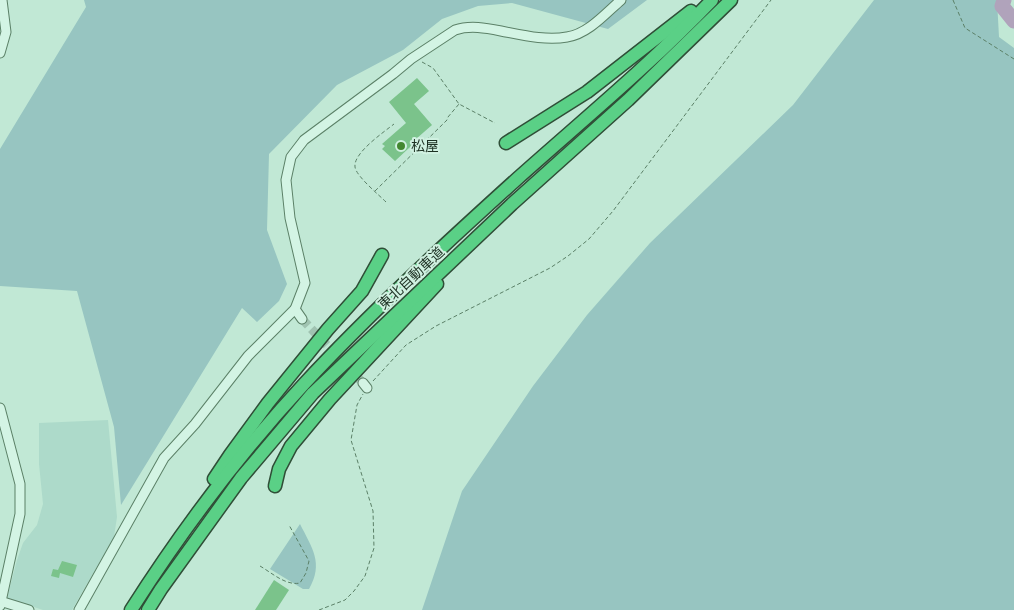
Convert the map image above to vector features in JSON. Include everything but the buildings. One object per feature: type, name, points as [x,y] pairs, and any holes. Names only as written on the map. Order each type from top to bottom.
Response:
[{"type":"highway","points":[[506,144],[587,92],[704,0]]},
{"type":"highway","name":"東北自動車道","points":[[131,610],[198,513],[231,470],[267,426],[316,372],[395,292],[619,90],[712,0]]},
{"type":"highway","name":"東北自動車道","points":[[148,610],[160,589],[241,478],[313,393],[512,204],[628,100],[731,0]]},
{"type":"highway","points":[[275,486],[279,469],[291,446],[330,399],[512,204]]},
{"type":"highway","points":[[148,583],[230,455],[268,403],[362,291],[382,255]]},
{"type":"street","points":[[0,53],[6,32],[2,0]]},
{"type":"street","points":[[79,610],[164,458],[195,424],[248,356],[294,309],[305,283],[290,218],[286,180],[291,157],[304,140],[436,41],[455,30],[463,27],[485,28],[537,37],[568,37],[592,25],[621,0]]},
{"type":"street","points":[[294,309],[302,319]]},
{"type":"street","points":[[0,408],[20,484],[20,514],[0,603],[29,610]]},
{"type":"path","points":[[319,610],[345,600],[354,592],[365,576],[374,548],[373,511],[351,440],[357,405],[365,386],[406,345],[436,326],[550,268],[589,239],[684,119],[771,0]]},
{"type":"path","points":[[953,0],[965,28],[1014,59]]},
{"type":"path","points":[[412,59],[433,68],[460,104],[495,123]]},
{"type":"path","points":[[375,191],[447,120],[460,104]]},
{"type":"path","points":[[386,202],[358,174],[355,168],[355,161],[359,153],[394,124]]},
{"type":"path","points":[[260,566],[293,585],[300,583],[306,573],[309,561],[289,524]]},
{"type":"shaded area","points":[[84,0],[647,0],[608,29],[512,3],[478,6],[442,19],[403,50],[337,85],[269,154],[267,230],[287,284],[279,301],[257,322],[242,308],[121,505],[114,427],[77,291],[0,286],[0,149],[86,7]]},
{"type":"shaded area","points":[[874,0],[997,0],[999,37],[1014,48],[1014,610],[422,610],[462,491],[533,386],[587,315],[650,243],[793,105]]},
{"type":"shaded area","points":[[108,420],[117,517],[114,537],[72,610],[43,610],[7,598],[23,543],[37,525],[43,504],[39,464],[39,423]]},
{"type":"shaded area","points":[[300,524],[312,548],[316,563],[316,571],[309,589],[303,589],[270,569]]},
{"type":"waterway","points":[[1004,0],[1002,6],[1014,21]]},
{"type":"tunnel","points":[[302,319],[363,383]]},
{"type":"place","name":"松屋","points":[[401,146]]}]
